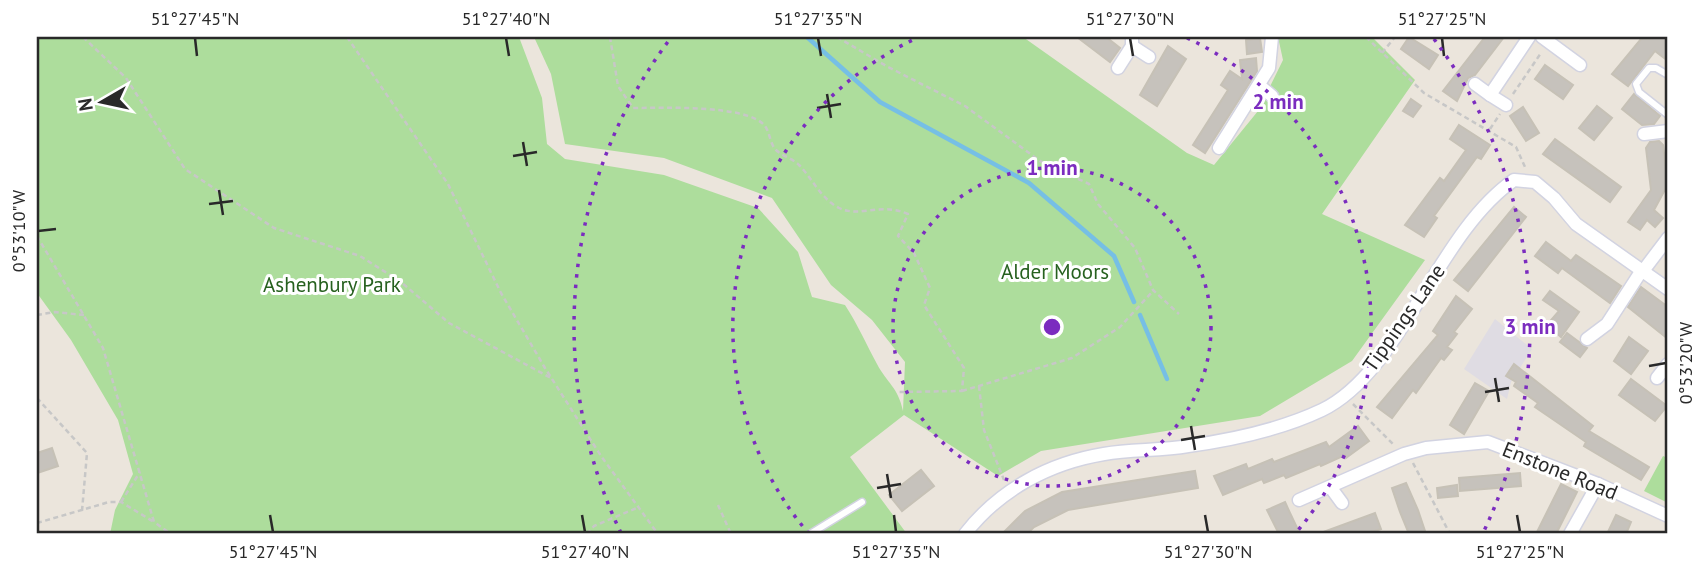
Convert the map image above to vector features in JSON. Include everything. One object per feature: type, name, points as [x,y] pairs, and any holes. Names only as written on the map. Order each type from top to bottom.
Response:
[{"type":"street","points":[[1219,148],[1260,86],[1271,59],[1272,37]]},
{"type":"street","points":[[1490,95],[1529,37]]},
{"type":"street","points":[[1546,39],[1580,65]]},
{"type":"street","points":[[1118,68],[1132,41],[1149,57]]},
{"type":"street","points":[[1475,84],[1506,105]]},
{"type":"street","points":[[1260,86],[1272,96]]},
{"type":"street","points":[[1644,134],[1668,131]]},
{"type":"street","points":[[1520,180],[1535,182],[1554,198],[1576,224],[1668,289]]},
{"type":"street","name":"Tippings Lane","points":[[965,534],[1007,491],[1053,468],[1103,454],[1188,446],[1275,427],[1322,410],[1345,394],[1372,368],[1454,246],[1497,192],[1520,180]]},
{"type":"street","points":[[1587,339],[1607,324],[1668,238]]},
{"type":"street","points":[[1657,378],[1668,364]]},
{"type":"street","name":"Enstone Road","points":[[1299,500],[1404,454],[1426,448],[1488,442],[1598,484],[1668,516]]},
{"type":"street","points":[[1570,534],[1598,484]]},
{"type":"street","points":[[1331,488],[1342,503]]},
{"type":"lane","points":[[1668,75],[1656,68],[1649,68],[1636,84],[1639,92],[1668,114]]},
{"type":"lane","points":[[810,534],[862,502]]},
{"type":"path","points":[[83,37],[126,78],[185,169],[274,228],[360,256],[401,282],[449,323],[515,361],[551,378]]},
{"type":"path","points":[[347,37],[449,184],[501,293],[551,378],[601,456],[658,534]]},
{"type":"path","points":[[610,37],[618,86],[633,108],[710,108],[754,120],[765,125],[775,149],[798,163],[820,192],[840,208],[862,211],[891,206],[908,214],[898,236],[914,253],[930,288],[924,305],[964,368],[962,391]]},
{"type":"path","points":[[837,37],[888,67],[965,106],[1040,161],[1089,184],[1098,204],[1135,248],[1153,290],[1179,314]]},
{"type":"path","points":[[1366,37],[1424,93],[1490,129],[1516,147],[1525,169],[1520,180]]},
{"type":"path","points":[[1382,53],[1395,37]]},
{"type":"path","points":[[1490,129],[1546,39]]},
{"type":"path","points":[[37,236],[103,348],[154,522]]},
{"type":"path","points":[[899,392],[962,391],[1072,358],[1120,327],[1153,290]]},
{"type":"path","points":[[37,315],[55,312],[84,315]]},
{"type":"path","points":[[979,386],[984,430],[1007,491]]},
{"type":"path","points":[[37,398],[87,453],[82,511]]},
{"type":"path","points":[[121,502],[140,472]]},
{"type":"path","points":[[37,523],[109,502],[121,502],[171,534]]},
{"type":"path","points":[[718,505],[731,534]]},
{"type":"path","points":[[587,534],[594,526],[639,506]]},
{"type":"shaded area","points":[[1495,319],[1532,349],[1511,382],[1507,399],[1464,369]]},
{"type":"green space","name":"Ashenbury Park","points":[[37,37],[519,37],[542,98],[547,144],[565,159],[664,175],[758,208],[798,252],[812,297],[845,305],[895,391],[903,411],[905,362],[872,320],[831,285],[772,198],[664,158],[565,144],[551,74],[534,37],[1023,37],[1187,153],[1214,165],[1258,111],[1283,60],[1278,37],[1372,37],[1415,80],[1322,214],[1425,260],[1352,361],[1260,416],[1041,451],[998,476],[904,415],[850,457],[907,534],[110,534],[115,510],[133,474],[118,420],[71,340],[37,293]]},
{"type":"green space","points":[[1663,456],[1668,458],[1668,503],[1644,491]]},
{"type":"building","points":[[1077,37],[1106,37],[1120,48],[1110,62]]},
{"type":"building","points":[[1409,37],[1438,55],[1429,69],[1401,49]]},
{"type":"building","points":[[1485,37],[1504,37],[1475,75],[1468,78],[1457,101],[1443,91]]},
{"type":"building","points":[[1668,37],[1668,61],[1655,51],[1628,86],[1612,74],[1641,39]]},
{"type":"building","points":[[1260,38],[1262,52],[1247,54],[1246,40]]},
{"type":"building","points":[[1168,46],[1186,59],[1157,106],[1140,95]]},
{"type":"building","points":[[1256,58],[1257,71],[1205,153],[1193,145],[1228,90],[1221,85],[1230,71],[1242,79],[1240,60]]},
{"type":"building","points":[[1545,65],[1573,85],[1563,99],[1535,79]]},
{"type":"building","points":[[1634,94],[1660,116],[1654,124],[1642,125],[1622,109]]},
{"type":"building","points":[[1411,99],[1421,106],[1413,117],[1403,111]]},
{"type":"building","points":[[1597,106],[1612,118],[1594,140],[1579,128]]},
{"type":"building","points":[[1523,107],[1539,133],[1526,141],[1510,116]]},
{"type":"building","points":[[1459,125],[1490,145],[1481,159],[1477,157],[1434,216],[1437,218],[1424,237],[1405,225],[1440,178],[1444,181],[1466,150],[1450,139]]},
{"type":"building","points":[[1555,139],[1621,187],[1610,202],[1543,154]]},
{"type":"building","points":[[1659,141],[1663,145],[1668,184],[1654,210],[1663,218],[1655,227],[1647,220],[1640,230],[1628,222],[1651,190],[1646,148],[1650,142]]},
{"type":"building","points":[[1514,207],[1526,217],[1468,291],[1454,280]]},
{"type":"building","points":[[1546,242],[1571,261],[1576,255],[1621,286],[1610,303],[1562,268],[1558,273],[1535,256]]},
{"type":"building","points":[[1641,287],[1668,307],[1668,339],[1628,307]]},
{"type":"building","points":[[1550,291],[1579,312],[1561,337],[1547,325],[1559,311],[1543,300]]},
{"type":"building","points":[[1456,296],[1472,309],[1454,332],[1457,334],[1447,347],[1452,350],[1444,360],[1441,358],[1416,393],[1413,390],[1392,418],[1377,407],[1438,335],[1433,331]]},
{"type":"building","points":[[1567,333],[1587,348],[1580,357],[1560,342]]},
{"type":"building","points":[[1629,337],[1648,351],[1631,374],[1614,361]]},
{"type":"building","points":[[1514,364],[1593,426],[1589,431],[1649,467],[1641,480],[1584,446],[1586,442],[1535,407],[1538,403],[1514,386],[1516,382],[1506,376]]},
{"type":"building","points":[[1631,379],[1667,406],[1655,421],[1619,395]]},
{"type":"building","points":[[1475,383],[1489,391],[1464,434],[1450,425]]},
{"type":"building","points":[[1358,426],[1369,441],[1346,458],[1345,455],[1286,478],[1284,475],[1264,483],[1262,479],[1223,495],[1214,476],[1246,464],[1248,469],[1272,459],[1274,462],[1326,442],[1329,447]]},
{"type":"building","points":[[52,448],[58,466],[37,473],[37,453]]},
{"type":"building","points":[[921,470],[934,486],[902,511],[889,495]]},
{"type":"building","points":[[1195,471],[1198,488],[1068,510],[1034,527],[1027,534],[1002,534],[1025,511],[1062,492]]},
{"type":"building","points":[[1520,473],[1521,486],[1460,491],[1459,478]]},
{"type":"building","points":[[1406,483],[1426,534],[1409,534],[1400,512],[1392,488]]},
{"type":"building","points":[[1561,484],[1577,492],[1556,534],[1536,534]]},
{"type":"building","points":[[1457,485],[1458,496],[1438,498],[1437,488]]},
{"type":"building","points":[[1285,502],[1300,534],[1279,534],[1267,510]]},
{"type":"building","points":[[1375,513],[1381,529],[1365,534],[1318,534]]},
{"type":"building","points":[[1616,515],[1631,522],[1626,534],[1607,534]]},
{"type":"waterway","points":[[807,37],[880,102],[1029,183],[1114,256],[1134,302]]},
{"type":"waterway","points":[[1140,315],[1167,379]]},
{"type":"park label","name":"Alder Moors","points":[[1055,272]]}]
